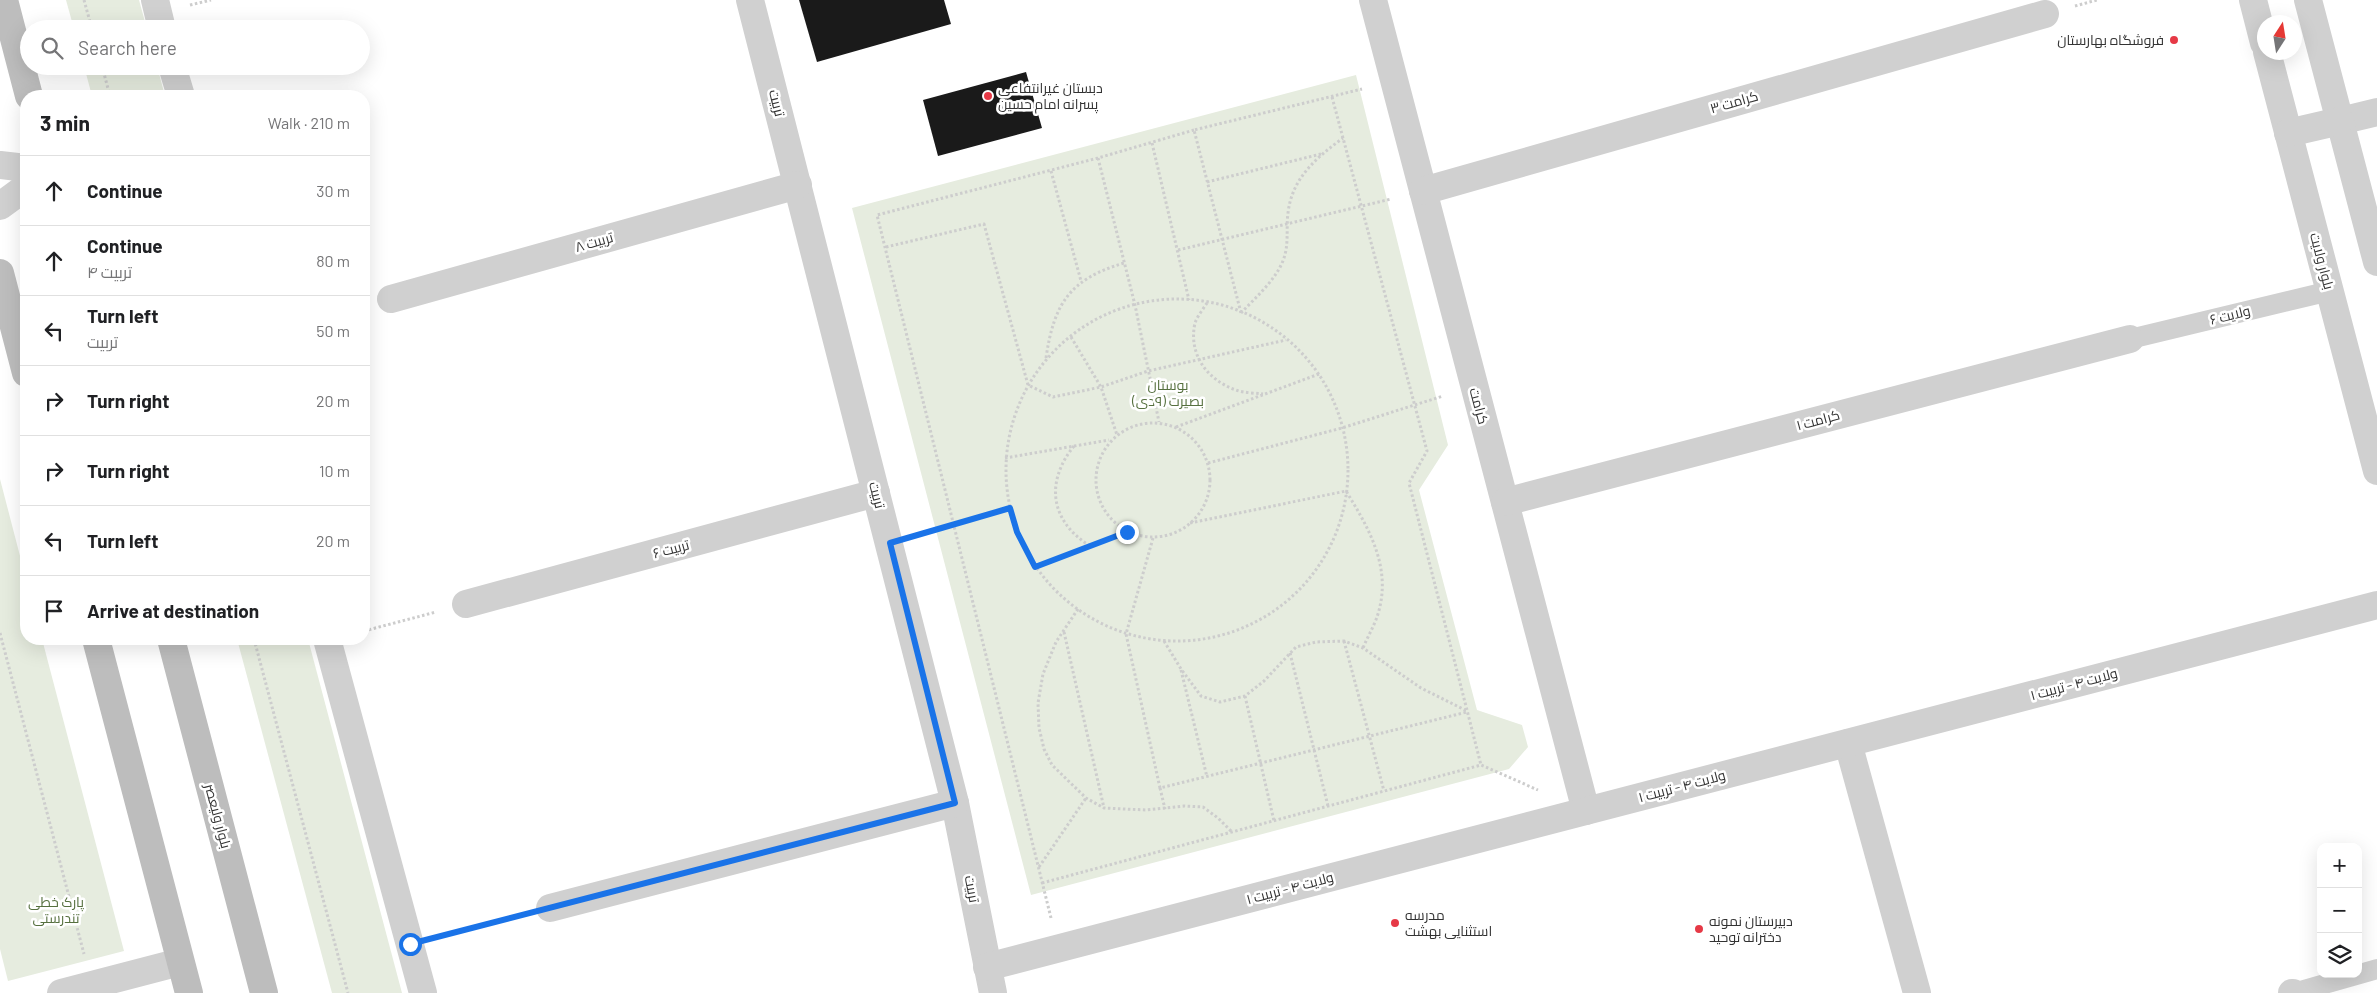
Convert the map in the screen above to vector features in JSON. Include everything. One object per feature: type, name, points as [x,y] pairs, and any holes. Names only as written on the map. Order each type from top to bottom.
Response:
[{"type":"main road","points":[[4,0],[20,61]]},
{"type":"main road","points":[[24,75],[27,90]]},
{"type":"main road","points":[[0,273],[20,350]]},
{"type":"main road","points":[[98,645],[188,993]]},
{"type":"main road","name":"بلوار ولیعصر","points":[[173,645],[264,993]]},
{"type":"street","points":[[154,0],[160,20]]},
{"type":"street","name":"تربیت","points":[[750,0],[955,803],[990,980]]},
{"type":"street","name":"کرامت","points":[[1373,0],[1586,811]]},
{"type":"street","points":[[2253,0],[2257,16]]},
{"type":"street","points":[[2308,0],[2377,262]]},
{"type":"street","name":"کرامت ۳","points":[[1423,191],[2045,14]]},
{"type":"street","name":"بلوار ولایت","points":[[2269,60],[2377,470]]},
{"type":"street","points":[[174,75],[178,90]]},
{"type":"street","points":[[2288,133],[2377,112]]},
{"type":"street","points":[[0,165],[20,167]]},
{"type":"street","name":"تربیت ۸","points":[[391,299],[798,185]]},
{"type":"street","points":[[0,206],[20,191]]},
{"type":"street","name":"کرامت ۱","points":[[1505,502],[2130,339]]},
{"type":"street","name":"تربیت ۶","points":[[466,604],[876,493]]},
{"type":"street","name":"ولایت ۴ - تربیت ۱","points":[[990,980],[1059,949],[2377,605]]},
{"type":"street","points":[[329,645],[423,993]]},
{"type":"street","points":[[1848,743],[1917,993]]},
{"type":"street","points":[[550,908],[955,803]]},
{"type":"street","points":[[61,993],[180,962]]},
{"type":"lane","name":"ولایت ۶","points":[[2130,339],[2330,291]]},
{"type":"lane","points":[[2293,993],[2377,969]]},
{"type":"path","points":[[84,0],[90,20]]},
{"type":"path","points":[[104,75],[108,90]]},
{"type":"path","points":[[1059,949],[877,215],[1098,158],[1194,130],[1395,81]]},
{"type":"path","points":[[1332,96],[1427,451],[1409,483],[1481,765]]},
{"type":"path","points":[[1194,130],[1241,313]]},
{"type":"path","points":[[1241,313],[1272,278],[1283,260],[1288,237],[1292,193],[1304,171],[1322,153],[1342,138]]},
{"type":"path","points":[[1152,143],[1189,300]]},
{"type":"path","points":[[1207,182],[1322,153]]},
{"type":"path","points":[[1098,158],[1136,305],[1159,422]]},
{"type":"path","points":[[1051,170],[1081,281]]},
{"type":"path","points":[[1178,250],[1423,191]]},
{"type":"path","points":[[886,247],[984,224],[1028,385]]},
{"type":"path","points":[[1046,360],[1048,344],[1060,307],[1073,288],[1100,270],[1124,263]]},
{"type":"path","points":[[1189,300],[1227,307],[1241,313],[1262,322],[1287,340],[1319,374],[1337,408],[1347,445],[1348,483],[1341,521],[1326,556],[1303,586],[1274,612],[1240,630],[1203,639],[1164,641],[1126,634],[1091,618],[1060,596],[1035,567],[1017,532],[1007,496],[1005,458],[1012,420],[1028,385],[1046,360],[1080,329],[1114,311],[1151,301],[1189,300]]},
{"type":"path","points":[[1207,303],[1196,323],[1194,345],[1198,360],[1209,374],[1225,385],[1237,391],[1264,394]]},
{"type":"path","points":[[1071,336],[1101,387],[1118,435]]},
{"type":"path","points":[[1028,385],[1053,396],[1101,387],[1148,371],[1287,340]]},
{"type":"path","points":[[1175,427],[1319,374]]},
{"type":"path","points":[[1208,463],[1342,428],[1474,386]]},
{"type":"path","points":[[1005,458],[1110,440],[1132,426],[1159,422],[1175,427],[1190,435],[1201,448],[1208,463],[1210,490],[1200,515],[1179,532],[1153,538],[1127,532],[1106,515],[1095,491],[1097,464],[1110,440]]},
{"type":"path","points":[[1074,446],[1063,460],[1057,475],[1055,492],[1057,509],[1065,524],[1076,537],[1090,546]]},
{"type":"path","points":[[1189,524],[1346,491]]},
{"type":"path","points":[[1346,491],[1366,523],[1382,566],[1382,593],[1377,617],[1363,648]]},
{"type":"path","points":[[890,543],[1010,508]]},
{"type":"path","points":[[1035,567],[1127,532]]},
{"type":"path","points":[[1153,538],[1126,634],[1165,809]]},
{"type":"path","points":[[370,629],[466,604]]},
{"type":"path","points":[[1078,609],[1056,642],[1043,674],[1038,703],[1038,728],[1044,749],[1052,765],[1086,798],[1104,808],[1129,810],[1165,809],[1184,806],[1203,807],[1232,832]]},
{"type":"path","points":[[1064,632],[1104,808]]},
{"type":"path","points":[[0,633],[93,985]]},
{"type":"path","points":[[1164,641],[1180,669],[1201,696],[1220,702],[1245,696],[1264,681],[1296,647],[1316,642],[1344,641],[1363,648],[1421,688],[1468,712]]},
{"type":"path","points":[[1344,641],[1384,791]]},
{"type":"path","points":[[256,645],[348,993]]},
{"type":"path","points":[[1290,653],[1328,806]]},
{"type":"path","points":[[1180,669],[1207,777]]},
{"type":"path","points":[[1245,696],[1274,821]]},
{"type":"path","points":[[1160,788],[1468,712]]},
{"type":"path","points":[[1042,883],[1481,765],[1586,811]]},
{"type":"path","points":[[1038,867],[1086,798]]},
{"type":"path","points":[[410,944],[550,908]]},
{"type":"green space","points":[[66,0],[139,0],[145,20],[72,20]]},
{"type":"green space","points":[[86,75],[159,75],[163,90],[90,90]]},
{"type":"green space","name":"بوستان بصیرت (۹دی)","points":[[1356,75],[1448,445],[1419,490],[1477,710],[1522,725],[1528,747],[1509,769],[1031,895],[852,208]]},
{"type":"green space","name":"پارک خطی تندرستی","points":[[0,479],[20,556],[20,645],[44,645],[124,951],[8,981],[0,949]]},
{"type":"green space","points":[[239,645],[310,645],[402,993],[332,993]]},
{"type":"building","points":[[799,0],[944,0],[951,24],[817,62]]},
{"type":"building","points":[[1026,72],[1042,128],[938,156],[923,100]]},
{"type":"place","name":"فروشگاه بهارستان","points":[[2174,40]]},
{"type":"place","name":"دبستان غیرانتفاعی پسرانه امام حسین","points":[[988,96]]},
{"type":"place","name":"مدرسه استثنایی بهشت","points":[[1395,923]]},
{"type":"place","name":"دبیرستان نمونه دخترانه توحید","points":[[1699,929]]},
{"type":"route","points":[[410,944],[955,803],[890,543],[1010,508],[1017,532],[1035,567],[1127,532]]}]
